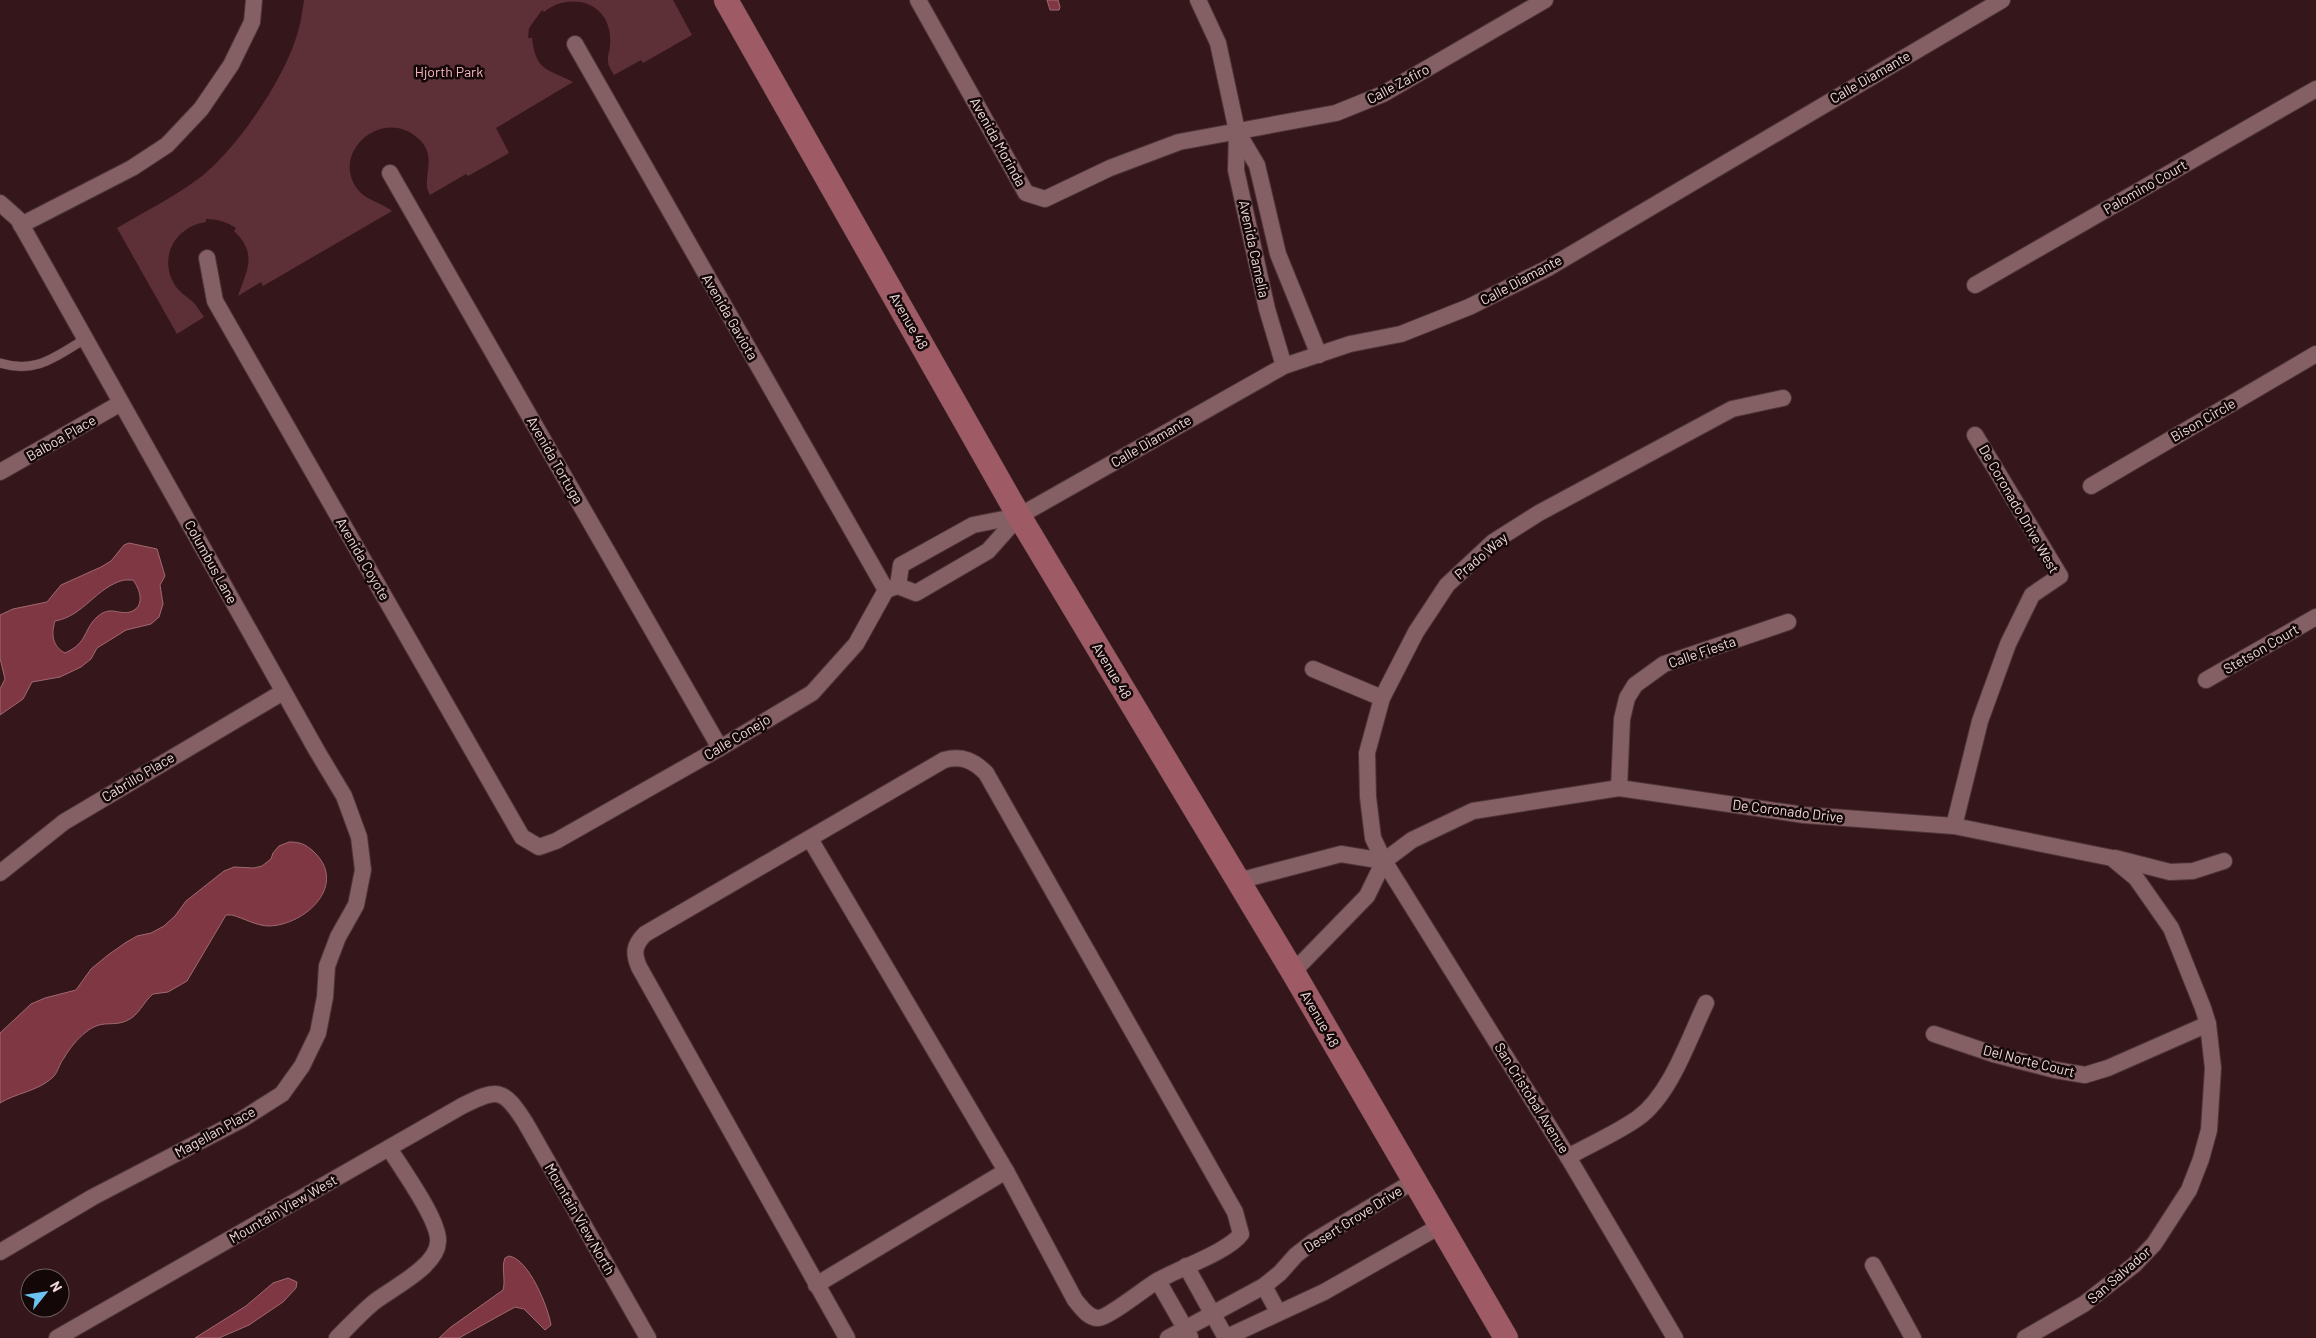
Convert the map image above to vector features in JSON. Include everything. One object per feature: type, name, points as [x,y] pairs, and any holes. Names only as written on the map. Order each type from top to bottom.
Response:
[{"type":"main road","name":"Avenue 48","points":[[726,0],[1019,516],[1293,972],[1506,1338]]},
{"type":"street","points":[[21,225],[132,168],[167,146],[201,109],[231,65],[252,22],[254,0]]},
{"type":"street","name":"Avenida Morinda","points":[[918,0],[1026,193],[1046,199],[1110,168],[1179,142],[1237,131]]},
{"type":"street","name":"Avenida Camelia","points":[[1198,0],[1218,43],[1237,131],[1236,170],[1261,281],[1284,366]]},
{"type":"street","name":"Calle Zafiro","points":[[1237,131],[1336,113],[1383,94],[1545,0]]},
{"type":"street","name":"Calle Diamante","points":[[1019,516],[1284,366],[1350,344],[1401,334],[1469,307],[1548,268],[2002,0]]},
{"type":"street","name":"Avenida Gaviota","points":[[575,44],[892,588]]},
{"type":"street","name":"Palomino Court","points":[[1975,286],[2316,89]]},
{"type":"street","name":"Avenida Camelia","points":[[1237,131],[1257,166],[1278,254],[1319,355]]},
{"type":"street","name":"Avenida Tortuga","points":[[390,173],[720,748]]},
{"type":"street","name":"Columbus Lane","points":[[0,203],[18,219],[344,796],[359,837],[363,870],[356,906],[338,937]]},
{"type":"street","name":"Avenida Coyote","points":[[207,258],[215,302],[522,838],[539,846]]},
{"type":"street","points":[[1261,281],[1286,273]]},
{"type":"street","name":"Bison Circle","points":[[2090,486],[2316,354]]},
{"type":"street","name":"Prado Way","points":[[1384,861],[1373,838],[1368,797],[1367,753],[1382,698],[1433,604],[1469,563],[1493,542],[1540,512],[1732,409],[1783,398]]},
{"type":"street","name":"Balboa Place","points":[[0,472],[121,403]]},
{"type":"street","name":"De Coronado Drive West","points":[[1954,826],[1980,721],[2008,644],[2032,595],[2060,576],[1975,435]]},
{"type":"street","points":[[892,588],[916,593],[988,551],[1019,516]]},
{"type":"street","name":"Calle Conejo","points":[[539,846],[556,841],[720,748],[812,693],[856,644],[892,588],[901,565],[973,525],[1019,516]]},
{"type":"street","name":"Stetson Court","points":[[2206,680],[2316,617]]},
{"type":"street","name":"Calle Fiesta","points":[[1619,788],[1622,719],[1627,698],[1635,685],[1664,664],[1788,622]]},
{"type":"street","points":[[1313,669],[1382,698]]},
{"type":"street","name":"Cabrillo Place","points":[[0,873],[64,822],[284,692]]},
{"type":"street","points":[[810,839],[1006,1172],[1075,1300],[1086,1313],[1093,1317],[1105,1317],[1158,1281],[1228,1246],[1241,1234],[1235,1212],[986,773],[969,760],[960,757],[944,760],[644,934],[634,948],[638,967],[847,1338]]},
{"type":"street","name":"De Coronado Drive","points":[[1293,972],[1367,896],[1384,861],[1412,840],[1473,811],[1619,788],[1804,815],[1954,826],[2112,858],[2136,878],[2171,928]]},
{"type":"street","points":[[1238,881],[1341,854],[1384,861]]},
{"type":"street","points":[[2112,858],[2170,872],[2193,872],[2224,861]]},
{"type":"street","name":"San Cristobal Avenue","points":[[1384,861],[1568,1157],[1676,1338]]},
{"type":"street","name":"San Salvador","points":[[2025,1338],[2084,1304],[2134,1265],[2165,1229],[2189,1190],[2201,1159],[2209,1130],[2212,1098],[2213,1068],[2208,1024],[2171,928]]},
{"type":"street","name":"Magellan Place","points":[[0,1252],[93,1197],[241,1120],[282,1094],[302,1066],[318,1033],[324,997],[326,966],[338,937]]},
{"type":"street","points":[[1568,1157],[1639,1117],[1654,1102],[1670,1080],[1706,1003]]},
{"type":"street","name":"Del Norte Court","points":[[1934,1034],[1992,1054],[2055,1070],[2085,1075],[2108,1068],[2208,1024]]},
{"type":"street","name":"Mountain View West","points":[[57,1338],[476,1099],[491,1094],[503,1094],[511,1100]]},
{"type":"street","name":"Mountain View North","points":[[511,1100],[648,1338]]},
{"type":"street","points":[[337,1338],[374,1302],[425,1266],[435,1253],[438,1243],[437,1232],[431,1217],[389,1148]]},
{"type":"street","points":[[816,1285],[1006,1172]]},
{"type":"street","name":"Desert Grove Drive","points":[[1168,1338],[1188,1333],[1213,1314],[1264,1286],[1314,1240],[1414,1181]]},
{"type":"street","points":[[1186,1266],[1226,1338],[1324,1292],[1440,1226]]},
{"type":"street","points":[[1873,1265],[1913,1338]]},
{"type":"street","points":[[1158,1281],[1188,1333]]},
{"type":"street","points":[[1264,1286],[1278,1312]]},
{"type":"lane","points":[[0,363],[16,368],[36,366],[85,339]]},
{"type":"green space","name":"Hjorth Park","points":[[304,0],[673,0],[692,35],[643,63],[641,60],[614,75],[608,63],[610,38],[608,24],[595,8],[589,4],[576,1],[557,4],[544,12],[542,10],[529,28],[528,38],[532,38],[536,57],[544,68],[573,82],[496,128],[509,153],[468,176],[466,174],[430,195],[427,189],[428,155],[421,141],[407,131],[392,127],[377,130],[364,138],[355,148],[350,162],[351,176],[359,191],[392,211],[263,286],[261,282],[238,296],[247,270],[248,255],[246,247],[234,231],[236,228],[222,221],[206,219],[206,222],[187,229],[173,243],[168,262],[169,272],[175,286],[195,304],[204,317],[177,334],[117,228],[171,197],[202,176],[243,132],[269,95],[288,58],[297,36]]},
{"type":"shaded area","points":[[1047,0],[1058,0],[1059,10],[1050,10]]},
{"type":"shaded area","points":[[129,543],[157,549],[165,576],[160,585],[163,604],[159,617],[151,624],[126,630],[97,648],[91,659],[81,667],[60,677],[32,682],[23,699],[0,715],[0,689],[5,679],[0,658],[0,615],[13,609],[47,602],[61,585],[111,561],[124,545]],"holes":[[[124,580],[133,580],[138,588],[140,598],[140,602],[135,610],[125,613],[110,611],[102,613],[93,622],[78,645],[65,653],[57,647],[53,635],[55,621],[65,618],[82,608],[114,584]]]},
{"type":"shaded area","points":[[289,842],[299,843],[313,851],[323,864],[327,876],[325,889],[309,911],[283,924],[269,926],[226,915],[187,981],[168,992],[153,994],[134,1016],[126,1021],[102,1024],[92,1028],[71,1047],[52,1078],[34,1089],[0,1103],[0,1033],[31,1004],[45,998],[76,990],[91,969],[108,955],[137,936],[151,933],[164,926],[175,916],[186,901],[224,871],[234,867],[254,868],[262,866],[271,859],[279,846]]},
{"type":"shaded area","points":[[509,1256],[516,1259],[530,1274],[542,1296],[551,1325],[545,1330],[524,1309],[515,1307],[459,1338],[439,1338],[451,1327],[503,1290],[504,1262],[505,1258]]},
{"type":"shaded area","points":[[288,1278],[297,1282],[296,1288],[283,1302],[249,1325],[219,1338],[195,1338],[246,1306],[273,1283]]}]
